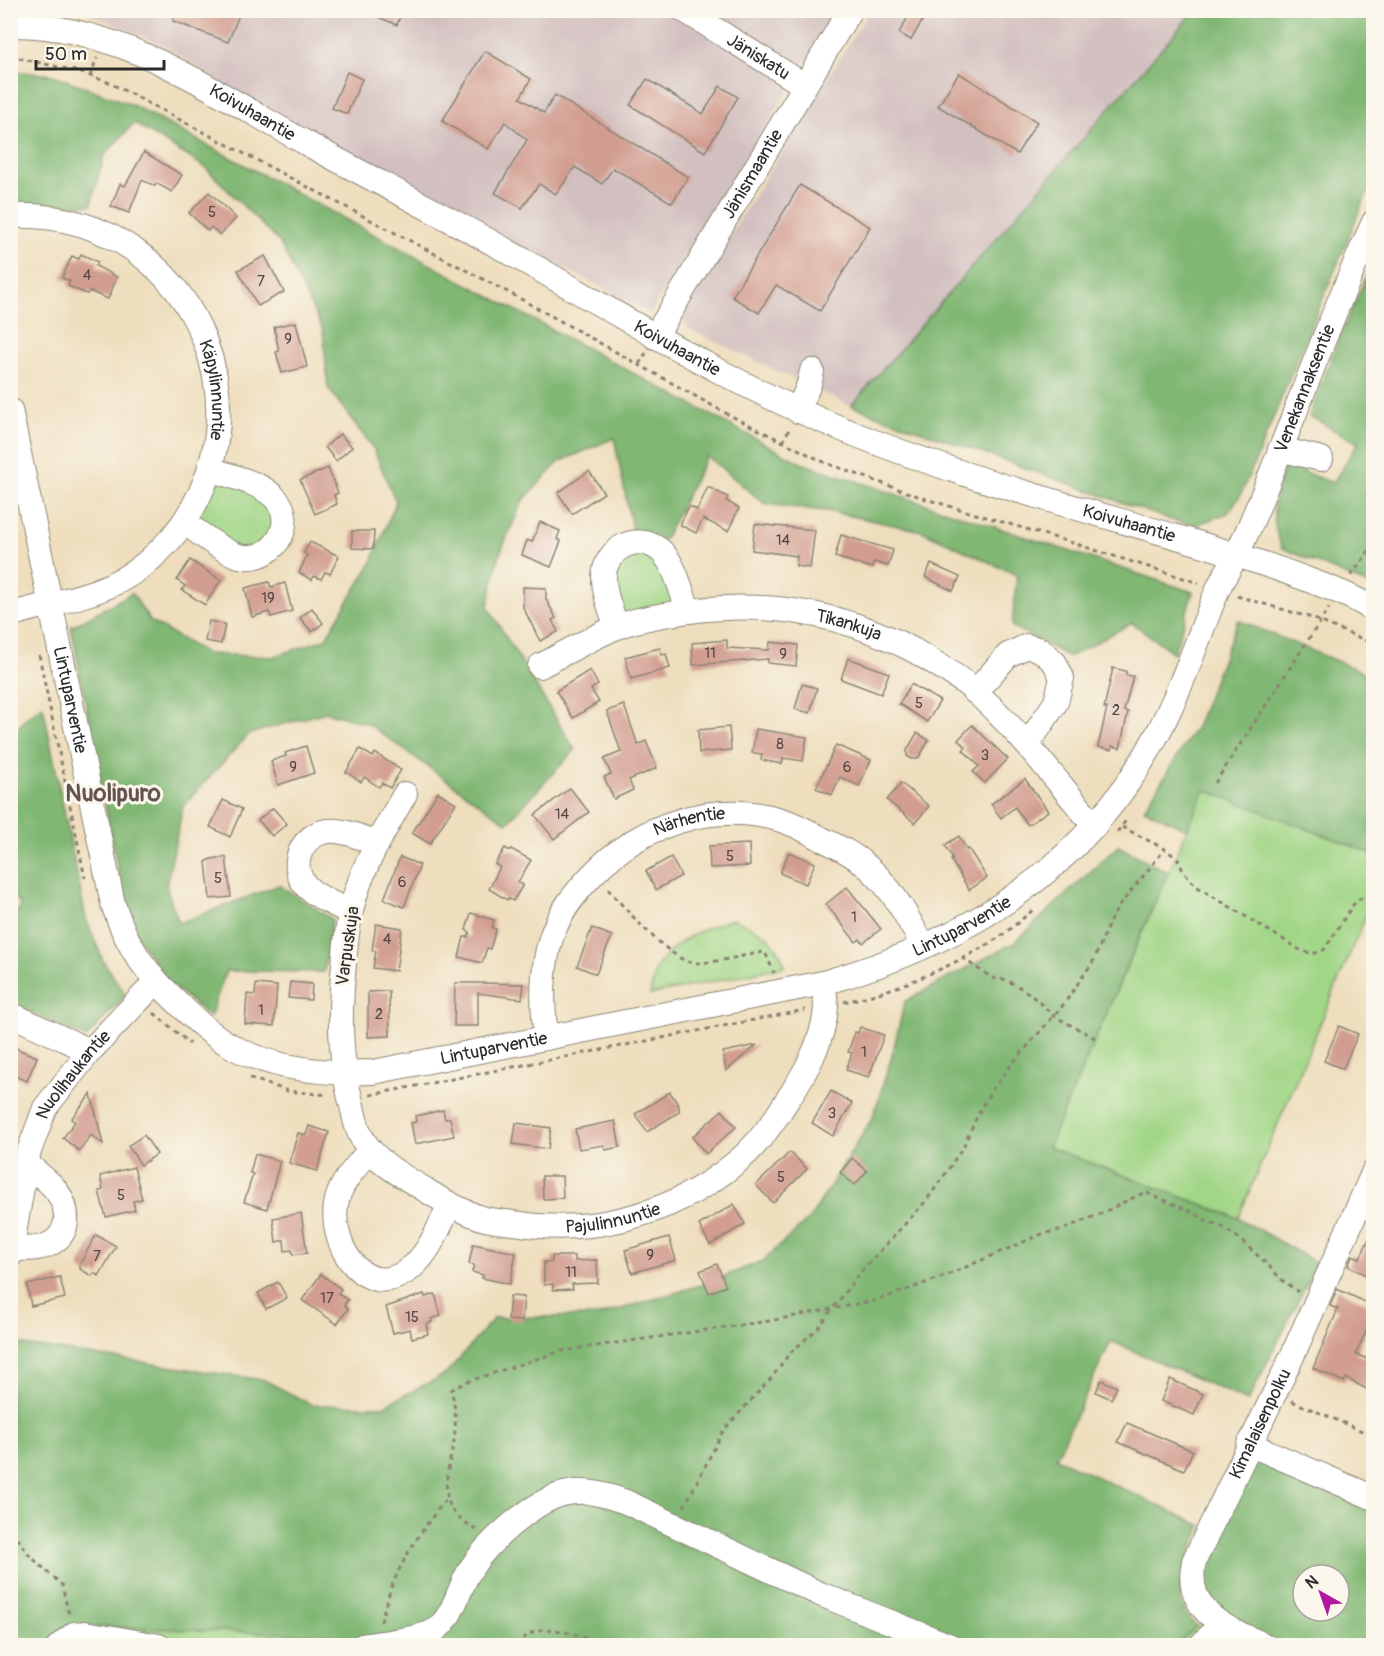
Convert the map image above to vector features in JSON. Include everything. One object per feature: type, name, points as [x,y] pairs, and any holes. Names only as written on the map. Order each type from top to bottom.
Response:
[{"type":"street","name":"Jäniskatu","points":[[684,10],[804,86]]},
{"type":"street","name":"Jänismaantie","points":[[655,337],[850,10]]},
{"type":"street","name":"Koivuhaantie","points":[[26,20],[99,38],[199,82],[307,144],[419,202],[655,337],[798,411],[897,452],[973,477],[1236,555],[1340,591],[1374,610]]},
{"type":"street","name":"Käpylinnuntie","points":[[10,216],[48,217],[97,230],[142,256],[160,272],[192,313],[203,335],[217,384],[217,435],[210,469],[184,522],[162,548],[144,565],[100,591],[10,615]]},
{"type":"street","name":"Venekannaksentie","points":[[1236,555],[1323,337],[1374,222]]},
{"type":"street","points":[[798,411],[812,370]]},
{"type":"street","name":"Lintuparventie","points":[[10,410],[112,904],[129,943],[156,982],[202,1025],[235,1048],[275,1063],[317,1072],[344,1074],[373,1072],[823,983],[872,969],[903,957],[973,922],[1038,880],[1095,826],[1124,790],[1159,731],[1218,589],[1236,555]]},
{"type":"street","points":[[1280,449],[1321,459]]},
{"type":"street","points":[[184,522],[238,556],[250,558],[264,555],[273,548],[281,536],[283,512],[278,501],[257,486],[210,469]]},
{"type":"street","points":[[617,627],[606,599],[604,574],[608,561],[616,551],[627,544],[638,541],[650,544],[662,552],[670,563],[689,611]]},
{"type":"street","name":"Tikankuja","points":[[540,666],[617,627],[643,619],[689,611],[746,607],[803,611],[830,617],[882,635],[904,646],[949,672],[975,692],[1028,744],[1095,826]]},
{"type":"street","points":[[975,692],[1008,655],[1027,646],[1041,650],[1055,663],[1062,678],[1056,702],[1028,744]]},
{"type":"street","name":"Varpuskuja","points":[[344,1074],[340,1047],[340,1002],[350,912],[377,844],[405,794]]},
{"type":"street","name":"Närhentie","points":[[546,1038],[543,998],[544,969],[552,937],[564,909],[606,860],[628,844],[673,822],[696,815],[751,814],[781,820],[852,855],[868,867],[893,894],[923,946]]},
{"type":"street","points":[[350,912],[327,901],[306,886],[297,868],[299,851],[308,839],[326,831],[348,834],[377,844]]},
{"type":"street","name":"Nuolihaukantie","points":[[11,1251],[28,1154],[45,1108],[90,1051],[156,982]]},
{"type":"street","name":"Pajulinnuntie","points":[[344,1074],[359,1132],[370,1150],[402,1176],[450,1204],[485,1219],[557,1228],[593,1226],[629,1218],[665,1206],[726,1171],[749,1151],[790,1097],[815,1050],[822,1031],[826,1006],[823,983]]},
{"type":"street","points":[[10,1014],[90,1051]]},
{"type":"street","points":[[370,1150],[350,1174],[337,1202],[336,1217],[340,1241],[352,1264],[362,1273],[385,1280],[407,1272],[430,1244],[450,1204]]},
{"type":"street","points":[[11,1251],[49,1244],[59,1235],[68,1218],[66,1208],[54,1188],[27,1164]]},
{"type":"street","name":"Kimalaisenpolku","points":[[1266,1646],[1221,1625],[1198,1602],[1192,1588],[1191,1573],[1205,1534],[1274,1393],[1374,1171]]},
{"type":"street","points":[[1249,1444],[1374,1498]]},
{"type":"street","points":[[362,1646],[433,1632],[456,1604],[471,1569],[489,1545],[519,1519],[543,1503],[563,1494],[601,1493],[675,1524],[820,1594],[950,1646]]},
{"type":"street","points":[[1200,1646],[1221,1625]]},
{"type":"street","points":[[59,1646],[74,1634],[85,1633],[159,1646]]},
{"type":"path","points":[[10,56],[76,71],[110,83],[519,298],[730,416],[826,463],[926,499],[1320,621],[1374,644]]},
{"type":"path","points":[[1215,783],[1320,621],[1374,543]]},
{"type":"path","points":[[1122,827],[1165,849],[1178,859],[1196,886],[1302,951],[1312,954],[1324,950],[1359,899],[1374,895]]},
{"type":"path","points":[[675,1524],[723,1431],[768,1382],[789,1354],[818,1328],[859,1274],[926,1201],[964,1145],[992,1090],[1054,1016],[1094,960],[1110,921],[1119,906],[1165,849]]},
{"type":"path","points":[[594,873],[646,932],[681,957],[693,963],[765,952],[782,991]]},
{"type":"path","points":[[962,958],[992,978],[1016,985],[1030,994],[1054,1016],[1095,1038]]},
{"type":"path","points":[[489,1545],[474,1528],[459,1518],[447,1498],[455,1428],[451,1390],[466,1382],[561,1352],[759,1323],[878,1300],[916,1287],[1042,1234],[1064,1229],[1145,1192],[1221,1226],[1244,1242],[1294,1290],[1316,1301]]},
{"type":"path","points":[[1274,1393],[1374,1436]]},
{"type":"path","points":[[381,1618],[402,1561],[424,1527],[447,1498]]},
{"type":"path","points":[[10,1533],[16,1536],[29,1555],[62,1585],[68,1611],[85,1633]]},
{"type":"path","points":[[517,1646],[530,1633],[548,1629],[571,1633],[606,1646]]},
{"type":"shaded area","points":[[87,11],[838,11],[650,313],[395,180],[223,84],[161,44],[93,16]]},
{"type":"shaded area","points":[[869,11],[1195,11],[851,406],[689,329],[680,315]]},
{"type":"green space","points":[[1195,10],[1373,11],[1373,182],[1252,469],[1240,496],[1228,513],[1196,525],[1171,520],[851,406]]},
{"type":"green space","points":[[11,71],[53,75],[132,105],[801,463],[1193,592],[1174,653],[1132,623],[1069,657],[1012,626],[1017,575],[922,531],[827,511],[765,504],[707,456],[664,540],[633,533],[614,438],[559,462],[522,502],[499,556],[488,607],[575,750],[507,823],[368,724],[326,712],[249,734],[183,806],[166,887],[179,923],[279,885],[332,919],[324,972],[226,971],[210,1017],[167,981],[132,929],[116,860],[71,627],[132,593],[150,621],[207,654],[273,657],[325,639],[371,564],[396,502],[373,448],[328,388],[323,330],[280,243],[205,167],[134,123],[104,156],[91,205],[11,204]]},
{"type":"green space","points":[[1373,261],[1373,587],[1282,548],[1275,525],[1274,506],[1285,465],[1333,483],[1358,443],[1309,416],[1339,338]]},
{"type":"green space","points":[[211,472],[256,488],[281,524],[249,555],[188,521]]},
{"type":"green space","points":[[649,546],[682,607],[618,621],[610,562]]},
{"type":"green space","points":[[1238,620],[1373,676],[1373,854],[1205,790],[1187,829],[1144,809],[1196,727]]},
{"type":"green space","points":[[43,706],[86,919],[104,963],[126,995],[86,1038],[11,1003],[11,918],[21,906],[11,893],[10,738],[26,718]]},
{"type":"green space","points":[[1205,789],[1373,854],[1373,899],[1238,1218],[1048,1147]]},
{"type":"green space","points":[[1118,846],[1168,872],[1048,1147],[1238,1218],[1317,1263],[1248,1401],[1111,1341],[1056,1458],[1202,1526],[1186,1564],[1181,1591],[1182,1604],[1187,1616],[1197,1626],[1175,1645],[330,1646],[329,1635],[86,1626],[71,1645],[11,1646],[11,1343],[264,1380],[312,1405],[383,1406],[446,1374],[494,1318],[598,1316],[704,1284],[763,1261],[811,1217],[873,1117],[891,1059],[905,1001],[1014,943]]},
{"type":"green space","points":[[733,919],[765,935],[776,948],[785,966],[650,995],[657,967],[664,957],[691,936]]},
{"type":"green space","points":[[1251,1452],[1373,1504],[1373,1645],[1280,1645],[1224,1620],[1198,1585],[1198,1572]]},
{"type":"green space","points":[[86,1626],[330,1635],[330,1645],[71,1646]]},
{"type":"green space","points":[[1197,1626],[1241,1645],[1175,1646]]},
{"type":"building","points":[[177,10],[241,10],[228,42],[173,21]]},
{"type":"building","points":[[362,10],[402,10],[397,25]]},
{"type":"building","points":[[912,10],[924,18],[911,40],[899,33]]},
{"type":"building","points":[[485,51],[531,79],[520,98],[544,113],[555,95],[688,177],[672,203],[613,168],[602,184],[575,167],[556,194],[539,184],[522,208],[495,193],[527,140],[505,122],[488,149],[442,121]]},
{"type":"building","points":[[347,72],[362,79],[347,114],[332,108]]},
{"type":"building","points":[[959,73],[1037,122],[1017,154],[938,106]]},
{"type":"building","points":[[647,79],[703,114],[720,86],[738,97],[705,152],[630,105]]},
{"type":"building","points":[[144,152],[182,175],[172,192],[156,183],[155,186],[142,180],[129,213],[111,206],[120,184],[125,186]]},
{"type":"building","points":[[800,185],[870,227],[820,311],[776,285],[759,313],[732,297]]},
{"type":"building","points":[[209,192],[236,218],[220,235],[211,227],[208,231],[189,213]]},
{"type":"building","points":[[81,254],[98,262],[96,266],[117,277],[108,299],[68,286],[70,281],[62,278],[72,256],[79,259]]},
{"type":"building","points":[[265,256],[284,292],[258,306],[238,270]]},
{"type":"building","points":[[296,322],[307,367],[282,373],[276,352],[279,351],[274,327]]},
{"type":"building","points":[[340,434],[352,447],[336,461],[325,447]]},
{"type":"building","points":[[328,468],[338,493],[334,495],[337,504],[315,514],[300,480]]},
{"type":"building","points":[[589,471],[604,493],[572,514],[558,493]]},
{"type":"building","points":[[708,487],[728,497],[726,501],[739,508],[728,531],[703,519],[696,533],[680,525],[689,506],[697,510]]},
{"type":"building","points":[[540,522],[560,531],[557,539],[561,541],[551,567],[522,555],[527,540],[532,542]]},
{"type":"building","points":[[755,524],[815,530],[810,568],[796,566],[797,556],[752,550]]},
{"type":"building","points":[[352,531],[374,531],[373,549],[352,548]]},
{"type":"building","points":[[841,535],[893,550],[888,566],[874,562],[872,568],[835,557]]},
{"type":"building","points":[[310,542],[339,556],[330,574],[325,572],[321,579],[314,576],[312,580],[299,573],[307,555],[304,553]]},
{"type":"building","points":[[190,560],[221,580],[205,605],[182,590],[185,586],[177,580]]},
{"type":"building","points":[[931,564],[960,577],[953,591],[925,577]]},
{"type":"building","points":[[269,582],[271,587],[285,583],[292,611],[271,617],[269,612],[252,617],[245,588]]},
{"type":"building","points":[[523,587],[546,588],[546,599],[556,618],[552,620],[558,632],[540,641],[523,607]]},
{"type":"building","points":[[312,608],[323,623],[312,632],[300,618]]},
{"type":"building","points":[[209,621],[225,624],[221,644],[205,641]]},
{"type":"building","points":[[727,640],[727,648],[769,650],[770,642],[798,645],[796,666],[768,663],[768,659],[693,665],[692,643]]},
{"type":"building","points":[[660,648],[662,655],[666,654],[670,668],[631,679],[625,657]]},
{"type":"building","points":[[848,658],[889,673],[881,694],[841,679]]},
{"type":"building","points":[[1113,668],[1126,671],[1126,675],[1133,676],[1124,711],[1128,712],[1120,748],[1112,746],[1112,750],[1098,747]]},
{"type":"building","points":[[590,670],[598,685],[591,689],[599,702],[573,718],[556,691]]},
{"type":"building","points":[[802,684],[817,688],[810,713],[795,709]]},
{"type":"building","points":[[911,684],[940,701],[927,722],[899,704]]},
{"type":"building","points":[[624,705],[638,745],[646,741],[657,768],[629,780],[633,790],[614,799],[604,777],[611,774],[604,759],[621,752],[607,711]]},
{"type":"building","points":[[972,725],[1008,759],[985,783],[973,772],[979,766],[963,750],[966,747],[958,740]]},
{"type":"building","points":[[729,727],[731,750],[699,753],[698,730]]},
{"type":"building","points":[[756,729],[807,737],[803,761],[783,758],[782,764],[761,760],[762,754],[752,753]]},
{"type":"building","points":[[917,733],[929,740],[918,759],[912,759],[907,756],[907,750]]},
{"type":"building","points":[[836,745],[871,760],[859,786],[840,777],[832,795],[816,788]]},
{"type":"building","points":[[306,746],[314,773],[278,785],[271,761],[286,756],[285,753]]},
{"type":"building","points":[[360,749],[373,757],[375,753],[401,770],[390,788],[382,783],[379,787],[364,777],[361,782],[346,772]]},
{"type":"building","points":[[1025,779],[1048,811],[1028,825],[1015,807],[1001,818],[991,804]]},
{"type":"building","points":[[901,783],[929,806],[915,823],[887,800]]},
{"type":"building","points":[[570,788],[589,812],[554,839],[535,815]]},
{"type":"building","points":[[438,792],[456,803],[430,844],[412,833]]},
{"type":"building","points":[[223,800],[242,809],[230,837],[210,827]]},
{"type":"building","points":[[273,808],[287,824],[272,836],[258,820]]},
{"type":"building","points":[[959,836],[987,878],[969,890],[945,845]]},
{"type":"building","points":[[749,844],[750,866],[710,868],[709,846]]},
{"type":"building","points":[[505,848],[531,860],[518,882],[523,885],[513,901],[489,889],[500,867],[495,864]]},
{"type":"building","points":[[789,852],[815,863],[806,884],[780,873]]},
{"type":"building","points":[[226,857],[231,897],[210,899],[206,862]]},
{"type":"building","points":[[400,857],[420,865],[404,907],[384,899]]},
{"type":"building","points":[[671,857],[681,876],[656,890],[646,871]]},
{"type":"building","points":[[847,887],[881,929],[863,943],[860,939],[856,942],[826,904]]},
{"type":"building","points":[[471,913],[494,920],[492,928],[496,929],[490,949],[487,948],[482,963],[459,957],[464,937],[468,937],[470,932],[466,930]]},
{"type":"building","points":[[376,924],[402,928],[396,971],[373,968],[376,951],[372,950]]},
{"type":"building","points":[[592,928],[612,936],[596,974],[577,966]]},
{"type":"building","points":[[290,982],[312,984],[311,1000],[288,998]]},
{"type":"building","points":[[455,983],[524,984],[522,999],[478,993],[478,1026],[454,1026]]},
{"type":"building","points":[[256,984],[277,986],[274,1026],[245,1024],[247,994],[255,995]]},
{"type":"building","points":[[389,991],[390,1036],[368,1037],[368,992]]},
{"type":"building","points":[[1339,1026],[1358,1034],[1343,1069],[1324,1061]]},
{"type":"building","points":[[860,1027],[884,1035],[869,1077],[846,1070],[852,1053],[848,1052],[855,1032],[858,1033]]},
{"type":"building","points":[[757,1045],[726,1071],[723,1052]]},
{"type":"building","points":[[10,1046],[37,1057],[27,1081],[10,1074]]},
{"type":"building","points":[[831,1091],[852,1103],[833,1136],[812,1123]]},
{"type":"building","points":[[670,1092],[679,1106],[679,1112],[647,1132],[635,1114]]},
{"type":"building","points":[[91,1094],[103,1144],[91,1135],[79,1151],[63,1138],[75,1122],[71,1119]]},
{"type":"building","points":[[443,1110],[445,1119],[450,1118],[454,1136],[415,1144],[411,1123],[416,1122],[415,1116]]},
{"type":"building","points":[[722,1110],[736,1127],[706,1154],[692,1137]]},
{"type":"building","points":[[615,1121],[620,1147],[605,1150],[604,1145],[579,1149],[575,1129]]},
{"type":"building","points":[[516,1123],[551,1128],[548,1149],[513,1144]]},
{"type":"building","points":[[309,1126],[329,1132],[317,1171],[289,1163],[298,1133],[306,1135]]},
{"type":"building","points":[[144,1135],[157,1154],[141,1165],[128,1146]]},
{"type":"building","points":[[790,1152],[807,1169],[773,1203],[756,1185]]},
{"type":"building","points":[[255,1154],[280,1161],[267,1209],[244,1202],[253,1174],[250,1173]]},
{"type":"building","points":[[852,1158],[867,1171],[855,1185],[840,1173]]},
{"type":"building","points":[[134,1167],[142,1199],[133,1201],[135,1210],[106,1217],[99,1191],[103,1190],[100,1176]]},
{"type":"building","points":[[542,1176],[562,1176],[563,1198],[543,1199]]},
{"type":"building","points":[[734,1204],[745,1224],[710,1245],[699,1225]]},
{"type":"building","points":[[301,1213],[307,1253],[293,1255],[292,1250],[285,1251],[284,1240],[276,1242],[273,1218]]},
{"type":"building","points":[[1374,1228],[1374,1279],[1348,1266],[1352,1255],[1360,1258]]},
{"type":"building","points":[[96,1235],[116,1246],[99,1276],[94,1273],[92,1276],[80,1269],[80,1264]]},
{"type":"building","points":[[669,1237],[676,1260],[632,1273],[625,1250]]},
{"type":"building","points":[[473,1244],[516,1253],[510,1284],[482,1278],[483,1275],[472,1272],[474,1265],[469,1264]]},
{"type":"building","points":[[552,1256],[575,1256],[575,1261],[597,1260],[598,1283],[572,1284],[573,1289],[553,1290],[553,1284],[544,1285],[544,1262],[552,1262]]},
{"type":"building","points":[[717,1264],[726,1286],[709,1293],[700,1271]]},
{"type":"building","points":[[321,1274],[341,1289],[338,1294],[348,1300],[344,1305],[348,1309],[337,1324],[302,1300]]},
{"type":"building","points":[[60,1277],[65,1298],[31,1306],[27,1285]]},
{"type":"building","points":[[278,1282],[287,1298],[266,1309],[258,1293]]},
{"type":"building","points":[[1337,1289],[1374,1306],[1374,1314],[1356,1354],[1374,1362],[1374,1393],[1346,1378],[1344,1382],[1313,1368],[1338,1309],[1330,1306]]},
{"type":"building","points":[[424,1294],[425,1297],[435,1294],[441,1316],[431,1319],[432,1322],[426,1324],[428,1334],[412,1338],[410,1329],[393,1333],[386,1307]]},
{"type":"building","points":[[510,1296],[524,1297],[522,1321],[508,1320]]},
{"type":"building","points":[[1170,1379],[1203,1394],[1194,1415],[1161,1401]]},
{"type":"building","points":[[1101,1380],[1117,1387],[1111,1399],[1096,1392]]},
{"type":"building","points":[[1127,1423],[1193,1451],[1184,1470],[1118,1442]]},
{"type":"district","name":"Nuolipuro","points":[[113,793]]}]
